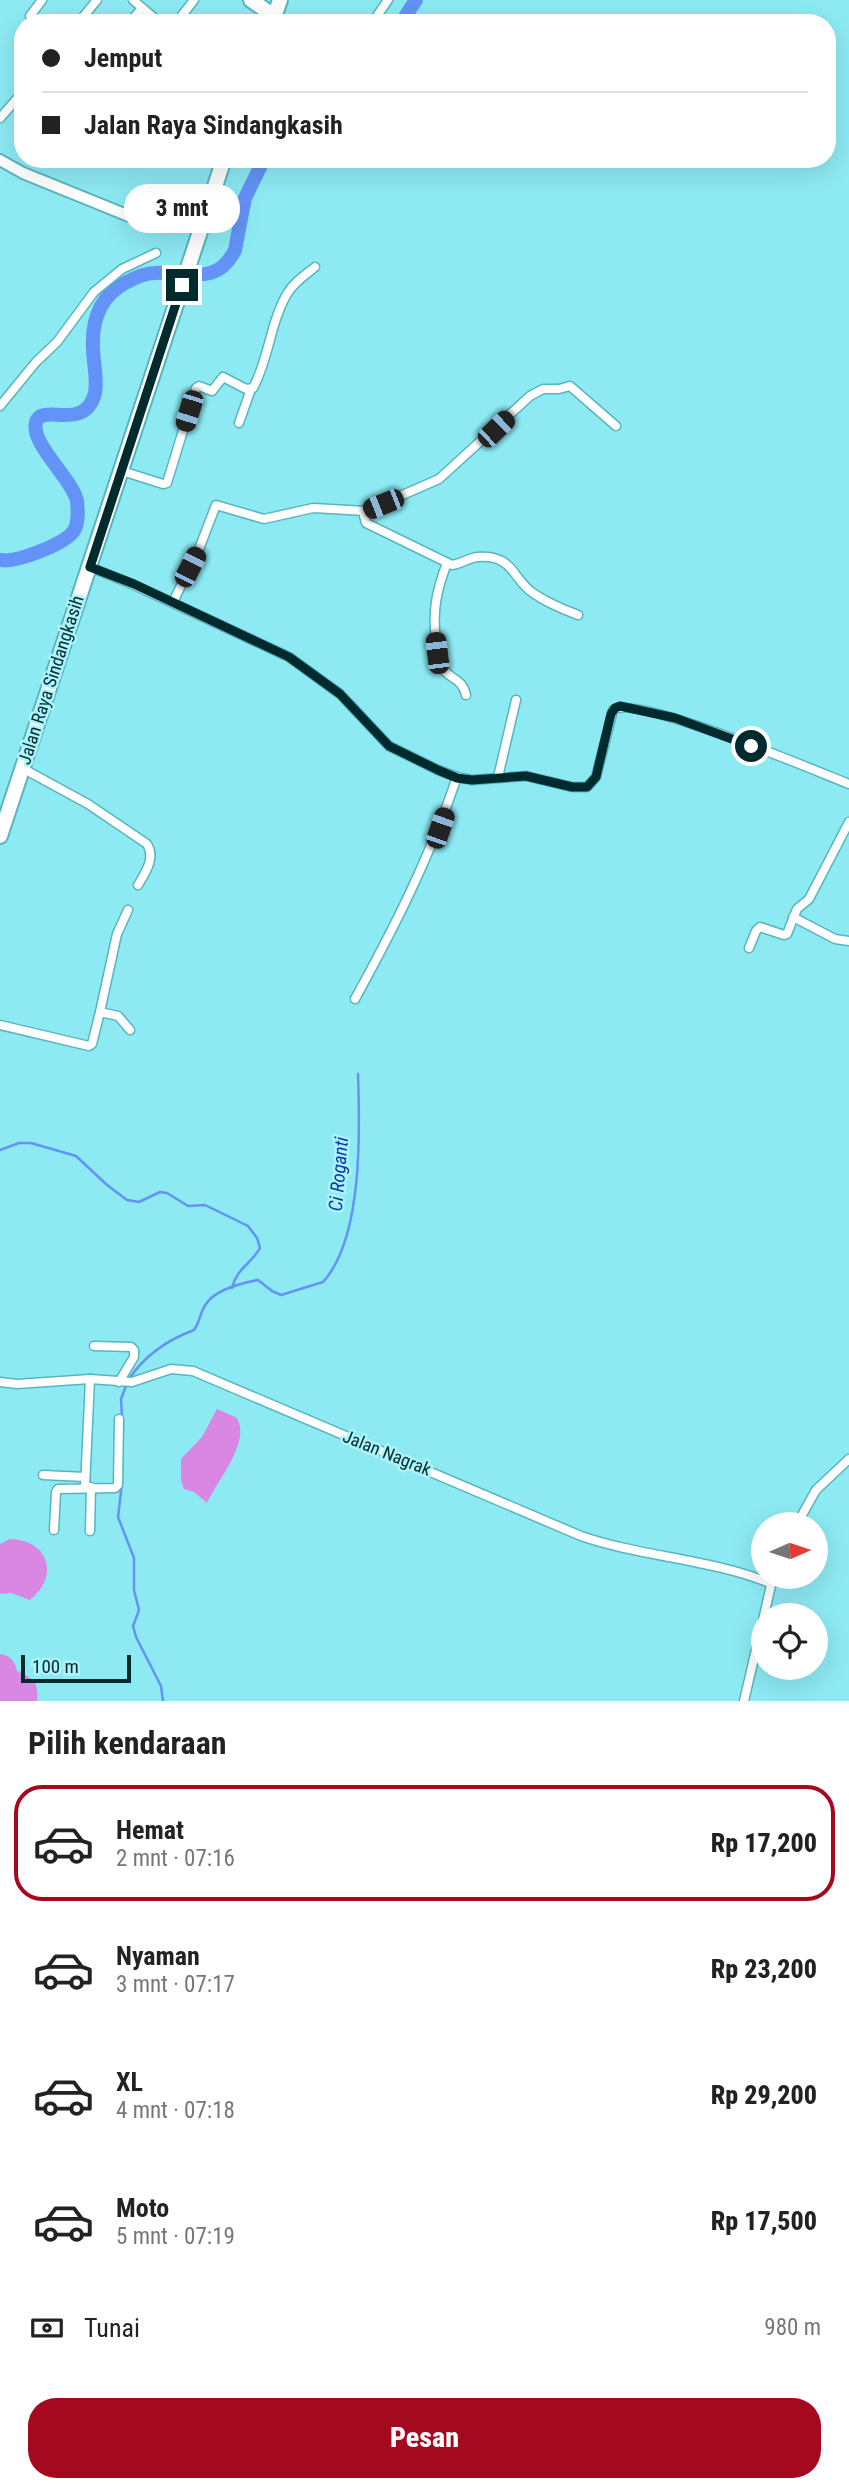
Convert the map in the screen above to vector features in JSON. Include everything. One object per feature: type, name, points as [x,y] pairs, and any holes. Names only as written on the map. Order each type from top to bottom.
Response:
[{"type":"highway","points":[[251,0],[266,14]]},
{"type":"highway","name":"Jalan Raya Sindangkasih","points":[[0,836],[221,168]]},
{"type":"main road","points":[[1,162],[129,216],[155,218],[206,213]]},
{"type":"street","points":[[85,14],[97,0]]},
{"type":"street","points":[[133,0],[149,14]]},
{"type":"street","points":[[183,14],[194,0]]},
{"type":"street","points":[[137,14],[142,8]]},
{"type":"street","points":[[0,118],[14,102]]},
{"type":"street","points":[[0,406],[36,362],[57,342],[94,292],[122,269],[156,253]]},
{"type":"street","points":[[239,423],[265,360],[287,294],[315,267]]},
{"type":"street","points":[[122,471],[166,484],[197,387],[212,391],[223,377],[251,389]]},
{"type":"street","points":[[173,602],[199,549],[216,505],[264,519],[313,508],[363,512],[439,479],[538,391],[570,386],[616,425]]},
{"type":"street","points":[[363,512],[366,523],[447,563],[454,565],[476,557],[510,565],[530,592],[578,615]]},
{"type":"street","points":[[447,563],[435,597],[437,653],[442,667],[462,684],[466,695]]},
{"type":"street","points":[[90,567],[173,602],[289,657],[340,694],[389,746],[457,778],[479,780],[526,776],[578,788],[591,785],[596,777],[611,714],[620,706],[650,711],[687,722],[849,784]]},
{"type":"street","points":[[498,777],[516,700]]},
{"type":"street","points":[[22,768],[88,804],[147,844],[151,850],[146,871],[138,885]]},
{"type":"street","points":[[355,999],[405,908],[430,853],[457,778]]},
{"type":"street","points":[[749,948],[758,928],[786,935],[799,906],[809,899],[849,822]]},
{"type":"street","points":[[0,1025],[89,1046],[92,1044],[117,934],[128,910]]},
{"type":"street","points":[[793,917],[835,939],[849,941]]},
{"type":"street","points":[[100,1012],[118,1016],[130,1030]]},
{"type":"street","points":[[94,1346],[134,1350],[134,1357],[119,1382]]},
{"type":"street","name":"Jalan Nagrak","points":[[0,1382],[17,1384],[90,1379],[132,1382],[172,1369],[193,1371],[580,1536],[615,1547],[751,1574]]},
{"type":"street","points":[[90,1379],[87,1484],[90,1531]]},
{"type":"street","points":[[43,1475],[113,1488],[118,1485],[119,1419]]},
{"type":"street","points":[[804,1512],[816,1490],[849,1459]]},
{"type":"street","points":[[59,1477],[60,1488]]},
{"type":"street","points":[[54,1530],[56,1492],[60,1488],[87,1484]]},
{"type":"street","name":"Jalan Nagrak","points":[[744,1701],[769,1589]]},
{"type":"shaded area","points":[[217,1409],[237,1418],[240,1438],[231,1461],[207,1503],[194,1492],[184,1489],[181,1459],[202,1437]]},
{"type":"shaded area","points":[[10,1539],[34,1546],[46,1561],[45,1580],[30,1600],[11,1593],[0,1594],[0,1544]]},
{"type":"shaded area","points":[[0,1654],[9,1657],[17,1671],[34,1682],[37,1701],[0,1701]]},
{"type":"waterway","points":[[407,14],[416,0]]},
{"type":"waterway","points":[[0,560],[17,559],[38,552],[59,542],[75,529],[78,517],[74,492],[39,440],[36,422],[46,415],[82,412],[90,405],[96,385],[94,327],[101,307],[115,290],[139,276],[155,273],[200,275],[219,269],[227,262],[235,250],[245,198],[260,168]]},
{"type":"waterway","name":"Ci Roganti","points":[[129,1379],[157,1349],[194,1330],[206,1304],[222,1291],[258,1280],[281,1295],[323,1282],[336,1263],[346,1239],[352,1212],[358,1153],[358,1074]]},
{"type":"waterway","points":[[0,1150],[19,1143],[31,1143],[76,1156],[127,1200],[139,1202],[160,1192],[167,1193],[188,1206],[205,1205],[248,1226],[257,1238],[260,1248],[237,1276],[232,1288]]},
{"type":"waterway","name":"Ci Roganti","points":[[122,1417],[121,1399],[127,1383]]},
{"type":"waterway","name":"Ci Roganti","points":[[122,1473],[123,1424]]},
{"type":"waterway","name":"Ci Roganti","points":[[122,1483],[118,1517],[134,1558],[134,1590],[139,1610],[133,1626],[161,1686],[163,1701]]},
{"type":"route","points":[[182,285],[90,567],[134,584],[289,657],[340,694],[389,746],[457,778],[479,780],[526,776],[572,787],[587,787],[596,777],[611,714],[620,706],[675,718],[751,746]]}]
